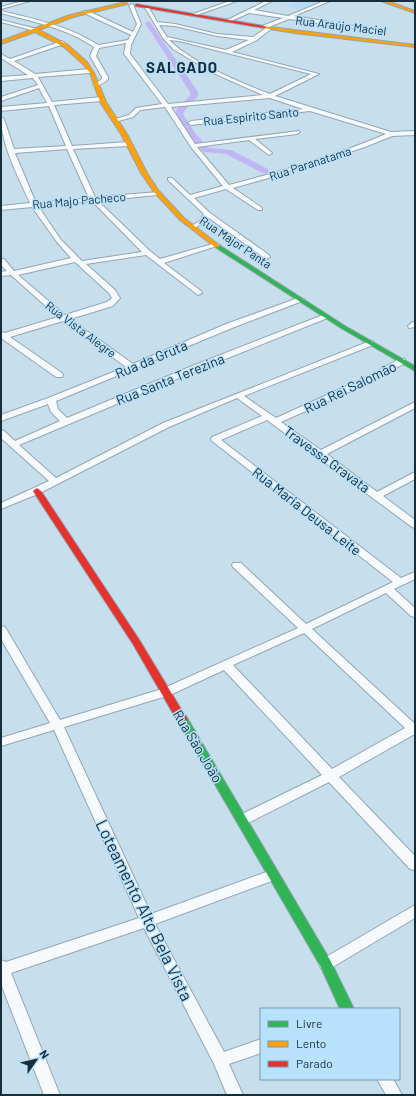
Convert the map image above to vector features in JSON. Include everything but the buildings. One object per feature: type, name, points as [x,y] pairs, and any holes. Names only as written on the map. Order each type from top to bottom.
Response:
[{"type":"street","points":[[1,8],[28,1]]},
{"type":"street","name":"Rua Araújo Maciel","points":[[108,1],[135,3],[267,28],[415,46]]},
{"type":"street","points":[[192,15],[235,1]]},
{"type":"street","points":[[227,21],[270,1]]},
{"type":"street","points":[[226,52],[234,50],[255,39],[267,28],[286,17],[328,1]]},
{"type":"street","points":[[383,1],[415,12]]},
{"type":"street","points":[[1,2],[13,5]]},
{"type":"street","points":[[1,43],[49,24],[86,12],[135,3]]},
{"type":"street","points":[[135,3],[156,23],[170,45],[215,72],[270,96],[391,134],[415,133]]},
{"type":"street","points":[[135,3],[139,24],[127,48],[128,54],[166,106],[198,145],[227,187],[260,209]]},
{"type":"street","points":[[262,13],[273,7],[263,5]]},
{"type":"street","points":[[248,11],[375,30]]},
{"type":"street","points":[[1,12],[49,24],[84,38],[97,47],[130,41]]},
{"type":"street","points":[[86,12],[133,34]]},
{"type":"street","name":"Rua Major Panta","points":[[1,21],[34,30],[62,43],[76,52],[90,71],[101,99],[116,120],[138,164],[168,207],[216,246],[326,317],[415,369]]},
{"type":"street","points":[[156,23],[175,25],[217,35],[255,39]]},
{"type":"street","points":[[116,120],[131,116],[138,109],[270,96],[316,74],[179,40],[165,38]]},
{"type":"street","points":[[10,61],[62,43]]},
{"type":"street","points":[[96,85],[105,80],[93,56],[97,47]]},
{"type":"street","points":[[1,56],[34,76],[50,104],[93,199],[147,253],[198,293]]},
{"type":"street","points":[[1,79],[90,71]]},
{"type":"street","points":[[1,99],[40,86]]},
{"type":"street","points":[[1,109],[101,99]]},
{"type":"street","name":"Rua Espirito Santo","points":[[191,123],[312,109]]},
{"type":"street","points":[[2,123],[34,205],[59,241],[78,261],[112,292],[116,298],[113,303],[2,335]]},
{"type":"street","points":[[198,145],[297,132]]},
{"type":"street","name":"Rua Paranatama","points":[[189,197],[286,171],[363,146],[391,134]]},
{"type":"street","points":[[250,138],[270,153]]},
{"type":"street","points":[[1,147],[11,149],[70,148],[128,144]]},
{"type":"street","points":[[170,179],[208,214],[266,257]]},
{"type":"street","name":"Rua Majo Pacheco","points":[[1,208],[157,193]]},
{"type":"street","points":[[193,227],[203,221],[208,214]]},
{"type":"street","points":[[160,262],[216,246]]},
{"type":"street","points":[[1,274],[78,261],[147,253]]},
{"type":"street","name":"Rua Vista Alegre","points":[[1,261],[12,273],[63,318],[132,367]]},
{"type":"street","name":"Rua da Gruta","points":[[1,418],[51,400],[229,326],[300,300]]},
{"type":"street","name":"Rua Santa Terezina","points":[[14,444],[195,368],[326,317]]},
{"type":"street","points":[[2,335],[59,375]]},
{"type":"street","points":[[1,506],[36,491],[166,425],[370,343]]},
{"type":"street","name":"Rua Rei Salomão","points":[[215,439],[272,419],[372,378],[402,362]]},
{"type":"street","name":"Travessa Gravata","points":[[238,395],[321,454],[415,525]]},
{"type":"street","points":[[51,400],[54,410],[66,422]]},
{"type":"street","points":[[321,454],[415,405]]},
{"type":"street","points":[[1,433],[54,481]]},
{"type":"street","name":"Rua Maria Deusa Leite","points":[[215,439],[400,582]]},
{"type":"street","points":[[377,496],[415,475]]},
{"type":"street","name":"Rua São João","points":[[36,491],[137,643],[242,820],[272,875],[326,964],[348,1008]]},
{"type":"street","points":[[236,565],[414,730],[330,776],[242,820]]},
{"type":"street","points":[[1,742],[166,692],[304,629],[415,575]]},
{"type":"street","points":[[386,590],[415,614]]},
{"type":"street","name":"Loteamento Alto Bela Vista","points":[[1,630],[57,725],[147,921],[220,1060],[236,1095]]},
{"type":"street","points":[[225,664],[415,865]]},
{"type":"street","points":[[52,1095],[1,968],[147,921],[272,875]]},
{"type":"street","points":[[326,964],[415,912]]},
{"type":"street","points":[[220,1060],[260,1046]]},
{"type":"street","points":[[386,1080],[394,1095]]},
{"type":"shaded area","points":[[299,1],[318,2],[298,10],[284,6]]},
{"type":"waterway","points":[[148,23],[194,92],[194,96],[187,104]]},
{"type":"waterway","points":[[185,106],[181,109],[179,114],[192,134],[204,148],[207,150],[228,152],[265,171]]},
{"type":"traffic: fast","points":[[217,246],[343,327],[415,369]]},
{"type":"traffic: fast","points":[[182,719],[326,964],[347,1008]]},
{"type":"traffic: slow","points":[[383,1],[415,12]]},
{"type":"traffic: slow","points":[[1,43],[72,16],[126,3]]},
{"type":"traffic: slow","points":[[264,27],[294,32],[415,46]]},
{"type":"traffic: slow","points":[[35,30],[66,46],[85,63],[92,73],[103,102],[124,134],[144,173],[156,191],[182,219],[217,246]]},
{"type":"traffic: jam","points":[[136,5],[264,27]]},
{"type":"traffic: jam","points":[[37,491],[137,643],[182,719]]},
{"type":"district","name":"SALGADO","points":[[182,67]]}]
